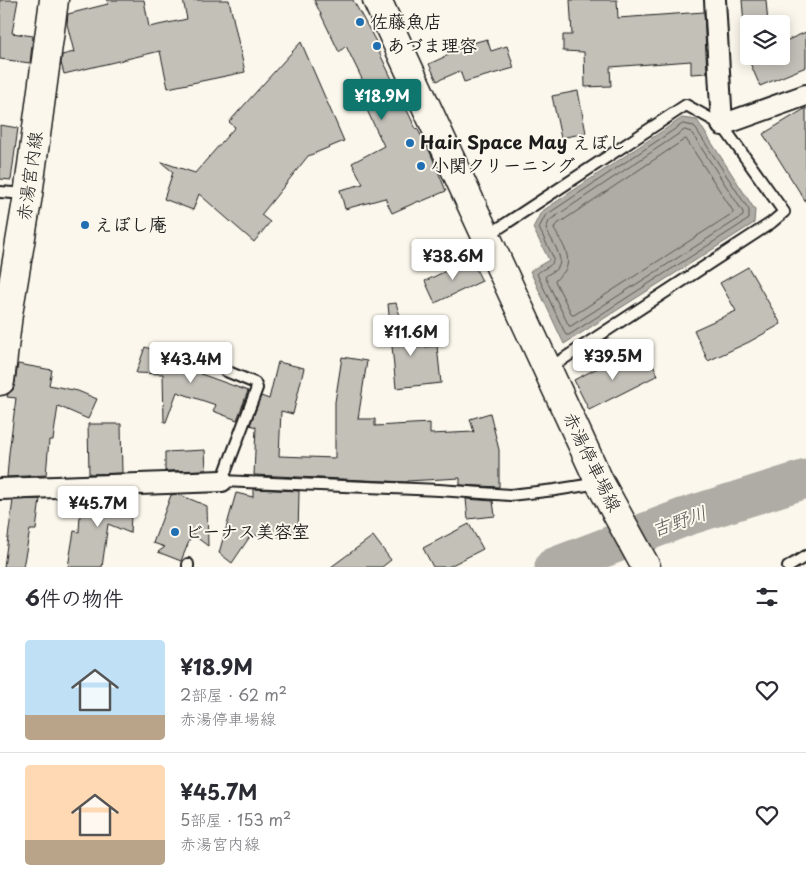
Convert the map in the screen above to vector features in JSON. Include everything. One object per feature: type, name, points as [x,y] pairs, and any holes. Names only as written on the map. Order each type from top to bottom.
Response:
[{"type":"main road","name":"赤湯宮内線","points":[[0,381],[4,316],[28,195],[54,0]]},
{"type":"main road","name":"赤湯停車場線","points":[[377,0],[600,483],[646,567]]},
{"type":"street","points":[[715,0],[722,125],[806,95]]},
{"type":"street","points":[[0,489],[222,481]]},
{"type":"lane","points":[[487,236],[686,105],[722,125],[784,212],[772,223],[547,370]]},
{"type":"lane","points":[[0,192],[28,195]]},
{"type":"lane","points":[[226,372],[255,382],[257,388],[222,481],[429,489],[510,495],[600,483]]},
{"type":"lane","points":[[788,567],[806,556]]},
{"type":"water","points":[[682,118],[697,120],[755,210],[754,223],[564,344],[530,271],[549,260],[533,228],[541,212]]},
{"type":"building","points":[[0,0],[18,0],[12,33],[33,36],[30,63],[0,59]]},
{"type":"building","points":[[107,0],[144,0],[149,27],[187,19],[183,0],[229,0],[245,72],[168,88],[160,51],[64,74],[61,63],[62,55],[74,52],[67,24],[68,14],[108,4]]},
{"type":"building","points":[[314,0],[353,0],[380,49],[378,50],[416,129],[430,152],[446,191],[392,213],[385,198],[345,209],[340,190],[363,184],[352,163],[384,146],[355,85],[363,81],[346,46],[339,52]]},
{"type":"building","points":[[570,0],[617,0],[618,18],[704,12],[707,73],[691,74],[691,61],[610,67],[611,86],[585,87],[584,52],[563,51],[563,35],[572,35]]},
{"type":"building","points":[[742,0],[766,0],[767,15],[743,15]]},
{"type":"building","points":[[806,32],[806,67],[760,86],[751,65],[790,65],[790,39]]},
{"type":"building","points":[[487,39],[491,51],[507,46],[514,68],[464,82],[460,71],[437,81],[429,64],[455,52],[454,48]]},
{"type":"building","points":[[301,42],[344,141],[308,156],[261,215],[270,222],[254,242],[199,194],[193,210],[164,199],[173,172],[162,162],[195,173],[235,127],[229,122]]},
{"type":"building","points":[[578,91],[586,133],[561,138],[552,96]]},
{"type":"building","points":[[806,108],[806,202],[763,134]]},
{"type":"building","points":[[0,125],[18,128],[11,180],[0,179]]},
{"type":"building","points":[[471,259],[482,281],[435,303],[425,281]]},
{"type":"building","points":[[748,267],[781,324],[749,342],[708,361],[694,330],[736,311],[720,283]]},
{"type":"building","points":[[396,303],[410,348],[437,346],[441,383],[396,388],[388,304]]},
{"type":"building","points":[[145,347],[204,367],[201,374],[248,391],[237,420],[213,411],[216,405],[177,392],[166,422],[164,422],[163,374],[136,373]]},
{"type":"building","points":[[342,357],[367,361],[358,419],[375,419],[375,426],[430,423],[430,434],[474,432],[470,419],[490,413],[499,450],[499,487],[460,485],[460,478],[407,482],[254,475],[256,427],[250,425],[261,396],[269,399],[278,362],[304,368],[293,414],[281,411],[279,456],[335,458],[335,402]]},
{"type":"building","points":[[650,358],[658,375],[589,410],[574,380],[613,360],[615,365],[627,360],[631,368]]},
{"type":"building","points":[[18,364],[52,370],[49,385],[78,391],[97,399],[88,419],[58,406],[53,440],[49,440],[46,475],[7,477],[16,398],[7,397],[13,390]]},
{"type":"building","points":[[88,424],[121,424],[122,473],[89,474]]},
{"type":"building","points":[[205,450],[206,470],[165,471],[165,452]]},
{"type":"building","points":[[253,489],[299,491],[298,537],[251,535],[232,563],[219,553],[236,493],[253,497]]},
{"type":"building","points":[[178,494],[207,506],[208,546],[192,534],[181,561],[158,552],[165,547],[153,543],[171,495]]},
{"type":"building","points":[[122,496],[132,498],[130,533],[108,524],[102,567],[68,567],[74,531],[79,532],[81,498]]},
{"type":"building","points":[[40,499],[36,530],[30,530],[23,567],[4,567],[13,500]]},
{"type":"building","points":[[466,499],[493,501],[495,516],[468,519]]},
{"type":"building","points":[[469,524],[483,549],[448,567],[433,567],[423,548]]},
{"type":"building","points":[[373,536],[391,560],[382,567],[331,567]]},
{"type":"waterway","name":"吉野川","points":[[554,567],[685,517],[806,479]]},
{"type":"place","name":"佐藤魚店","points":[[360,22]]},
{"type":"place","name":"あづま理容","points":[[377,46]]},
{"type":"place","name":"Hair Space May えぼし","points":[[410,143]]},
{"type":"place","name":"小関クリーニング","points":[[421,166]]},
{"type":"place","name":"えぼし庵","points":[[85,225]]},
{"type":"place","name":"ビーナス美容室","points":[[175,532]]}]
